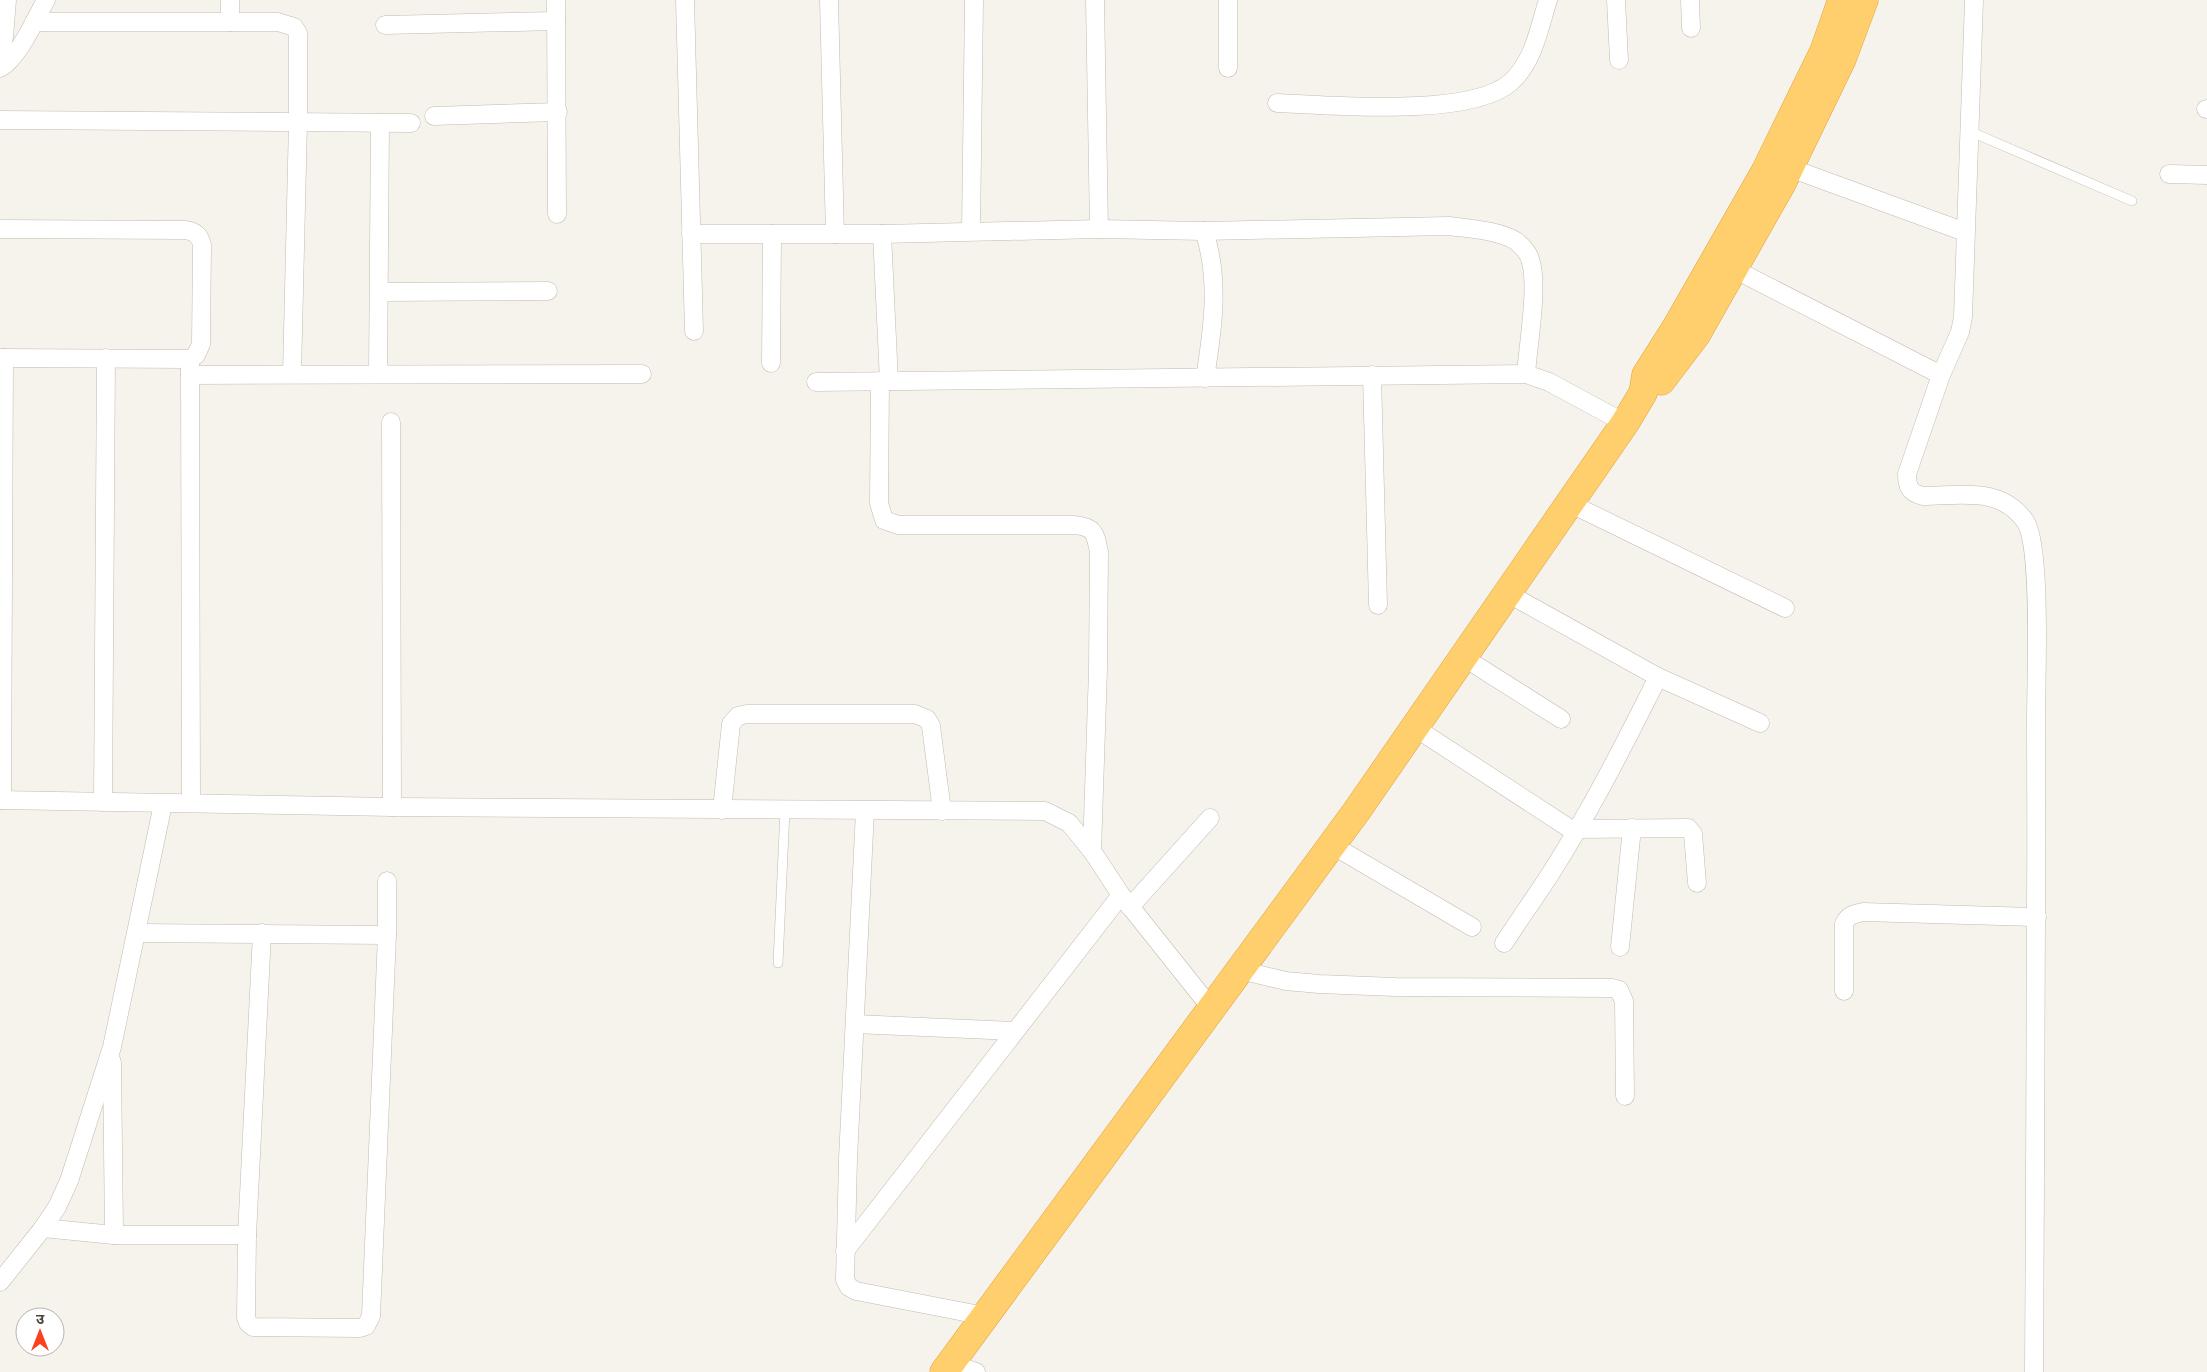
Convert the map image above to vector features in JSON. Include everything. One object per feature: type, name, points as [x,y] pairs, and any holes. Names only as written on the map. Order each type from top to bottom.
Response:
[{"type":"highway","points":[[947,1368],[1332,845],[1625,422],[1643,393],[1646,376],[1677,326],[1765,172],[1824,51],[1842,0]]},
{"type":"highway","points":[[1643,393],[1659,384],[1696,336],[1734,269],[1790,168],[1842,59],[1864,0]]},
{"type":"street","points":[[0,52],[4,37],[7,0]]},
{"type":"street","points":[[0,68],[8,64],[46,0]]},
{"type":"street","points":[[230,0],[230,22]]},
{"type":"street","points":[[556,0],[557,214]]},
{"type":"street","points":[[685,0],[694,331]]},
{"type":"street","points":[[829,0],[835,234]]},
{"type":"street","points":[[971,231],[974,0]]},
{"type":"street","points":[[1095,0],[1099,229]]},
{"type":"street","points":[[1228,0],[1228,68]]},
{"type":"street","points":[[1277,103],[1407,107],[1446,104],[1482,97],[1510,83],[1530,57],[1548,0]]},
{"type":"street","points":[[1616,0],[1619,60]]},
{"type":"street","points":[[1690,0],[1690,28]]},
{"type":"street","points":[[1974,0],[1963,317],[1960,332],[1907,474],[1907,484],[1916,494],[1923,496],[1983,496],[1998,498],[2014,508],[2027,523],[2032,536],[2036,609],[2037,917],[2034,1372]]},
{"type":"street","points":[[386,25],[556,21]]},
{"type":"street","points":[[34,22],[278,22],[294,27],[298,33],[298,122],[292,374]]},
{"type":"street","points":[[434,116],[558,112]]},
{"type":"street","points":[[0,120],[411,123]]},
{"type":"street","points":[[378,374],[380,123]]},
{"type":"street","points":[[1790,168],[1965,232]]},
{"type":"street","points":[[2169,174],[2207,175]]},
{"type":"street","points":[[691,234],[882,234],[1099,229],[1204,231],[1449,226],[1478,230],[1515,240],[1524,248],[1530,259],[1534,280],[1526,374]]},
{"type":"street","points":[[0,229],[185,230],[196,233],[200,238],[202,246],[201,344],[190,367],[191,802]]},
{"type":"street","points":[[1204,231],[1211,251],[1214,275],[1214,306],[1205,378]]},
{"type":"street","points":[[771,363],[772,234]]},
{"type":"street","points":[[882,234],[884,381],[880,503],[884,520],[898,525],[1074,525],[1086,526],[1096,535],[1099,552],[1098,669],[1092,851]]},
{"type":"street","points":[[1734,269],[1942,376]]},
{"type":"street","points":[[379,292],[548,291]]},
{"type":"street","points":[[642,374],[292,374],[190,367],[106,358],[2,358],[1,800],[392,807],[1045,811],[1069,823],[1092,851],[1126,901],[1211,1008]]},
{"type":"street","points":[[103,802],[106,358]]},
{"type":"street","points":[[816,382],[1526,374],[1549,382],[1625,422]]},
{"type":"street","points":[[1372,375],[1378,605]]},
{"type":"street","points":[[391,422],[392,807]]},
{"type":"street","points":[[1569,503],[1785,608]]},
{"type":"street","points":[[1508,593],[1658,677],[1760,723]]},
{"type":"street","points":[[1463,657],[1561,720]]},
{"type":"street","points":[[1504,943],[1549,875],[1616,761],[1658,677]]},
{"type":"street","points":[[722,810],[731,724],[738,716],[747,714],[914,714],[927,719],[931,726],[942,811]]},
{"type":"street","points":[[1414,728],[1576,830],[1680,827],[1692,830],[1697,883]]},
{"type":"street","points":[[0,1282],[43,1228],[57,1207],[69,1181],[112,1047],[163,804]]},
{"type":"street","points":[[865,811],[845,1280],[849,1287],[856,1291],[985,1316]]},
{"type":"street","points":[[845,1251],[1014,1031],[1126,901],[1210,818]]},
{"type":"street","points":[[1620,947],[1632,828]]},
{"type":"street","points":[[1332,845],[1472,927]]},
{"type":"street","points":[[262,933],[247,1235],[246,1317],[248,1323],[253,1327],[353,1329],[366,1326],[370,1322],[388,881]]},
{"type":"street","points":[[1844,991],[1844,924],[1854,914],[1863,912],[2037,917]]},
{"type":"street","points":[[137,933],[387,935]]},
{"type":"street","points":[[1240,970],[1286,981],[1319,984],[1395,987],[1612,988],[1619,990],[1624,1001],[1625,1096]]},
{"type":"street","points":[[855,1024],[1014,1031]]},
{"type":"street","points":[[112,1047],[114,1235]]},
{"type":"street","points":[[43,1228],[114,1235],[247,1235]]},
{"type":"street","points":[[947,1368],[976,1372]]},
{"type":"lane","points":[[1968,131],[2132,201]]},
{"type":"lane","points":[[778,962],[785,810]]}]
